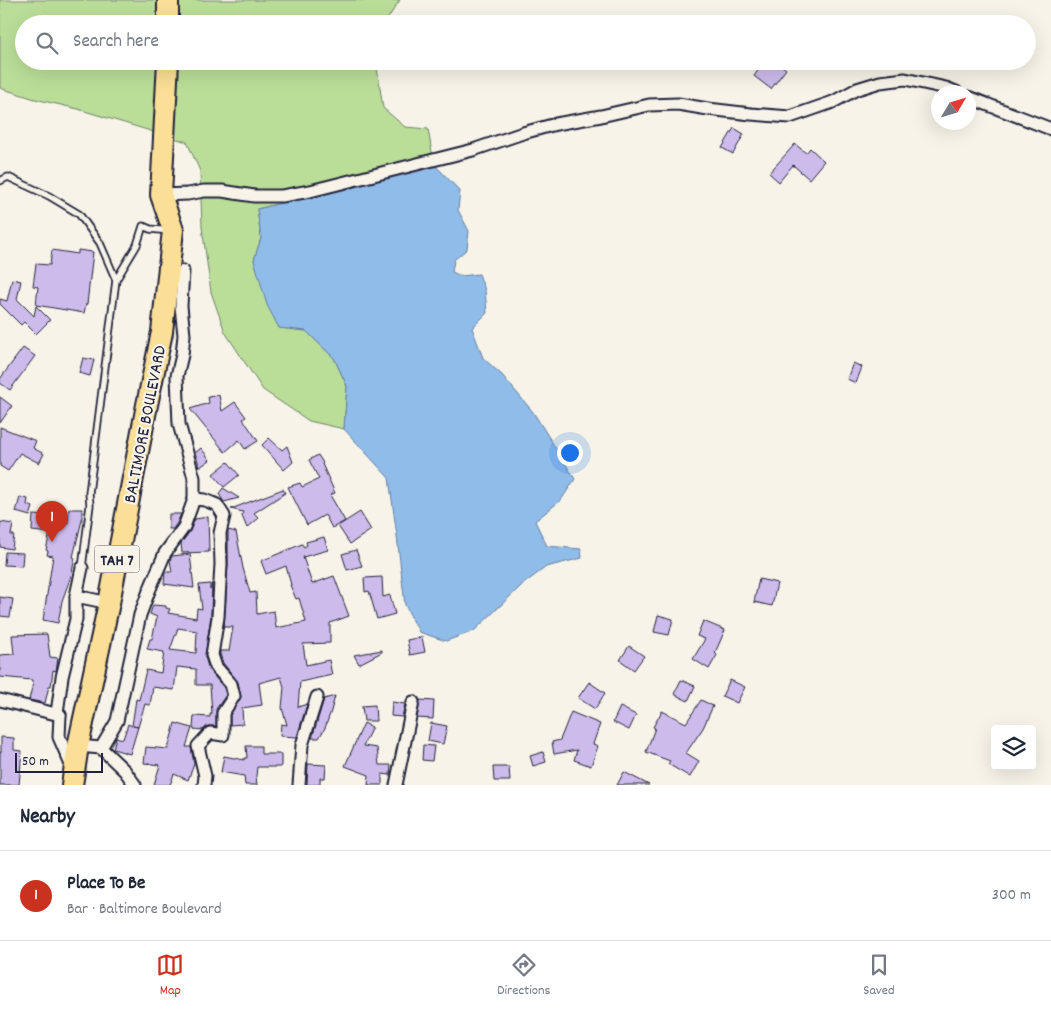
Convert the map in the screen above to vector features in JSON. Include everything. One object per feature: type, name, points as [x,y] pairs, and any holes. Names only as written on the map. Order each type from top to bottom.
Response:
[{"type":"highway","points":[[168,0],[168,15]]},
{"type":"highway","name":"BALTIMORE BOULEVARD","points":[[73,778],[162,332],[173,230],[161,195],[168,70]]},
{"type":"street","points":[[161,195],[222,191],[254,196],[282,196],[310,191],[473,150],[523,132],[649,105],[678,104],[708,110],[790,117],[833,102],[857,89],[880,82],[906,79],[933,85]]},
{"type":"street","points":[[976,100],[1051,129]]},
{"type":"street","points":[[101,748],[117,721],[143,607],[165,553],[184,527],[194,499],[194,478],[179,424],[177,376],[184,334],[181,306],[183,271]]},
{"type":"street","points":[[194,499],[205,500],[217,505],[224,516],[220,533],[221,564],[218,618],[212,655],[216,667],[231,684],[234,696],[223,713],[223,734],[210,733],[198,746],[205,776],[204,785]]},
{"type":"street","points":[[73,778],[59,737],[60,715],[57,713],[62,678],[76,619],[76,596],[82,568]]},
{"type":"street","points":[[76,596],[109,603]]},
{"type":"street","points":[[299,785],[302,746],[317,697]]},
{"type":"street","points":[[0,700],[60,715]]},
{"type":"street","points":[[396,785],[413,702]]},
{"type":"street","points":[[78,746],[101,748],[125,771],[135,785]]},
{"type":"lane","points":[[0,181],[8,177],[49,196],[79,214],[100,243],[116,280]]},
{"type":"lane","points":[[82,568],[90,505],[89,493],[116,280],[137,245],[143,226],[165,231],[173,230]]},
{"type":"green space","points":[[0,0],[400,0],[390,15],[15,15],[15,70],[377,70],[383,108],[405,127],[428,129],[434,164],[257,209],[261,238],[254,260],[279,328],[306,331],[334,358],[347,386],[344,429],[309,421],[263,390],[225,332],[211,292],[202,227],[200,171],[187,142],[0,88]]},
{"type":"water","points":[[434,164],[460,191],[458,210],[469,231],[467,249],[454,260],[452,272],[461,276],[479,274],[485,290],[487,313],[472,328],[483,358],[502,375],[533,412],[575,479],[561,500],[535,521],[547,546],[581,549],[582,558],[546,567],[522,585],[474,631],[446,641],[419,632],[405,605],[389,478],[344,429],[347,386],[334,358],[306,331],[279,328],[267,305],[254,260],[261,238],[257,209]]},
{"type":"building","points":[[758,70],[785,70],[771,89],[754,76]]},
{"type":"building","points":[[734,128],[744,134],[733,154],[722,148]]},
{"type":"building","points":[[795,144],[806,153],[810,148],[824,161],[809,179],[793,165],[779,182],[769,173]]},
{"type":"building","points":[[52,250],[78,254],[78,250],[93,252],[87,304],[84,313],[36,305],[38,287],[33,286],[36,264],[50,265]]},
{"type":"building","points":[[12,279],[21,281],[17,299],[34,316],[36,306],[50,320],[36,334],[24,322],[21,325],[0,304],[0,299],[7,301]]},
{"type":"building","points":[[23,348],[35,356],[10,390],[0,383],[0,379]]},
{"type":"building","points":[[83,358],[94,360],[90,376],[79,373]]},
{"type":"building","points":[[853,363],[862,367],[856,383],[847,379]]},
{"type":"building","points":[[219,395],[222,411],[235,402],[246,417],[243,419],[258,441],[245,449],[239,440],[225,452],[190,409],[209,403],[208,397]]},
{"type":"building","points":[[0,397],[12,406],[0,423]]},
{"type":"building","points":[[0,427],[36,441],[33,448],[44,454],[39,463],[20,453],[8,471],[0,466]]},
{"type":"building","points":[[269,438],[282,450],[287,446],[293,462],[284,470],[262,445]]},
{"type":"building","points":[[201,448],[210,460],[200,467],[195,453]]},
{"type":"building","points":[[318,455],[335,493],[330,495],[345,521],[332,528],[325,515],[307,525],[288,487],[300,483],[302,487],[319,479],[309,460]]},
{"type":"building","points":[[228,462],[239,475],[224,487],[213,474]]},
{"type":"building","points":[[223,488],[239,498],[224,502],[219,494]]},
{"type":"building","points":[[283,489],[285,493],[254,513],[259,518],[247,528],[242,516],[243,512],[231,509]]},
{"type":"building","points":[[20,497],[28,499],[27,505],[33,507],[30,516],[16,512]]},
{"type":"building","points":[[69,509],[82,509],[82,520],[73,557],[75,558],[71,576],[62,601],[58,623],[43,620],[53,556],[47,555],[48,551],[46,550],[50,533],[32,531],[33,515],[49,516],[49,520],[68,523]]},
{"type":"building","points":[[360,512],[371,530],[350,544],[338,526]]},
{"type":"building","points":[[169,514],[181,514],[173,529],[169,529]]},
{"type":"building","points":[[208,517],[209,552],[182,553],[181,543],[190,531],[195,519]]},
{"type":"building","points":[[0,522],[13,524],[11,535],[14,535],[12,549],[0,547]]},
{"type":"building","points":[[228,530],[236,532],[250,593],[256,592],[257,614],[274,611],[276,628],[306,622],[299,598],[296,599],[290,585],[286,566],[266,574],[261,561],[302,544],[304,547],[307,545],[306,542],[324,537],[328,550],[303,557],[312,584],[334,576],[349,616],[330,623],[330,643],[303,644],[306,665],[329,660],[332,675],[300,682],[298,707],[307,704],[297,737],[280,736],[281,724],[287,725],[282,708],[284,687],[281,677],[259,683],[262,705],[242,708],[243,724],[230,725],[230,715],[241,697],[238,682],[223,663],[220,654],[220,651],[229,651],[233,627],[224,627]]},
{"type":"building","points":[[356,550],[362,566],[347,570],[342,554]]},
{"type":"building","points":[[5,552],[23,553],[22,566],[4,565]]},
{"type":"building","points":[[190,554],[194,588],[164,584],[165,572],[172,572],[170,560],[172,556]]},
{"type":"building","points":[[382,577],[383,597],[390,595],[395,614],[377,619],[369,591],[365,592],[364,578]]},
{"type":"building","points":[[759,579],[777,583],[772,606],[754,602]]},
{"type":"building","points":[[212,583],[211,616],[205,657],[209,670],[224,688],[226,695],[216,709],[216,726],[208,726],[203,730],[193,729],[194,716],[210,717],[210,714],[212,714],[210,685],[196,685],[196,669],[177,667],[174,690],[153,687],[150,705],[145,704],[130,754],[113,749],[116,737],[123,739],[128,724],[132,726],[136,699],[139,700],[146,670],[161,673],[164,652],[147,649],[150,639],[152,639],[157,617],[150,614],[153,605],[166,606],[166,608],[170,609],[168,613],[196,618],[197,608],[202,609],[199,585],[210,584],[210,590]],"holes":[[[178,628],[197,631],[196,653],[170,650]]]},
{"type":"building","points":[[0,597],[13,599],[10,617],[0,616]]},
{"type":"building","points":[[658,615],[673,619],[669,635],[654,632]]},
{"type":"building","points":[[703,621],[725,630],[715,653],[717,655],[709,669],[693,659],[705,639],[697,636]]},
{"type":"building","points":[[47,634],[50,657],[58,658],[56,671],[53,670],[51,686],[49,686],[45,703],[29,700],[32,680],[0,677],[0,655],[14,654],[12,635]]},
{"type":"building","points":[[422,637],[425,652],[410,655],[407,640]]},
{"type":"building","points":[[629,646],[644,656],[634,670],[620,660]]},
{"type":"building","points":[[382,650],[382,652],[359,664],[354,655]]},
{"type":"building","points":[[681,680],[695,686],[688,701],[674,694]]},
{"type":"building","points":[[730,680],[745,687],[737,703],[722,696]]},
{"type":"building","points":[[589,682],[605,693],[595,709],[578,698]]},
{"type":"building","points":[[335,696],[325,728],[319,738],[312,738],[324,699]]},
{"type":"building","points":[[420,700],[434,701],[433,719],[417,718]]},
{"type":"building","points":[[701,700],[713,706],[703,728],[686,753],[699,761],[690,777],[668,764],[670,761],[646,752],[655,728],[653,727],[662,711],[686,723]]},
{"type":"building","points":[[392,702],[405,704],[402,717],[391,716]]},
{"type":"building","points":[[375,705],[376,721],[364,721],[362,706]]},
{"type":"building","points":[[620,707],[636,715],[629,730],[613,722]]},
{"type":"building","points":[[571,712],[600,724],[593,744],[598,746],[591,766],[574,760],[577,750],[554,754],[552,742],[560,740]]},
{"type":"building","points":[[175,723],[192,728],[186,747],[191,747],[194,764],[188,780],[174,774],[170,785],[154,785],[160,765],[144,763],[146,747],[168,749]]},
{"type":"building","points":[[364,723],[372,727],[363,746],[377,748],[379,765],[391,765],[390,775],[382,774],[382,785],[368,785],[369,775],[345,766]]},
{"type":"building","points":[[431,723],[447,726],[443,744],[428,741]]},
{"type":"building","points":[[1,737],[14,738],[14,750],[22,751],[19,785],[0,785]]},
{"type":"building","points":[[423,745],[434,746],[432,761],[422,760]]},
{"type":"building","points":[[246,746],[261,746],[261,754],[281,754],[281,767],[257,767],[257,785],[245,785],[244,776],[221,772],[224,756],[244,760],[244,758],[247,758]]},
{"type":"building","points":[[543,752],[546,762],[533,766],[530,756]]},
{"type":"building","points":[[308,764],[326,765],[325,778],[320,778],[320,785],[307,785]]},
{"type":"building","points":[[493,767],[509,767],[510,781],[494,781]]},
{"type":"building","points":[[624,772],[649,785],[617,785]]},
{"type":"place","name":"Place To Be","points":[[52,542]]}]
